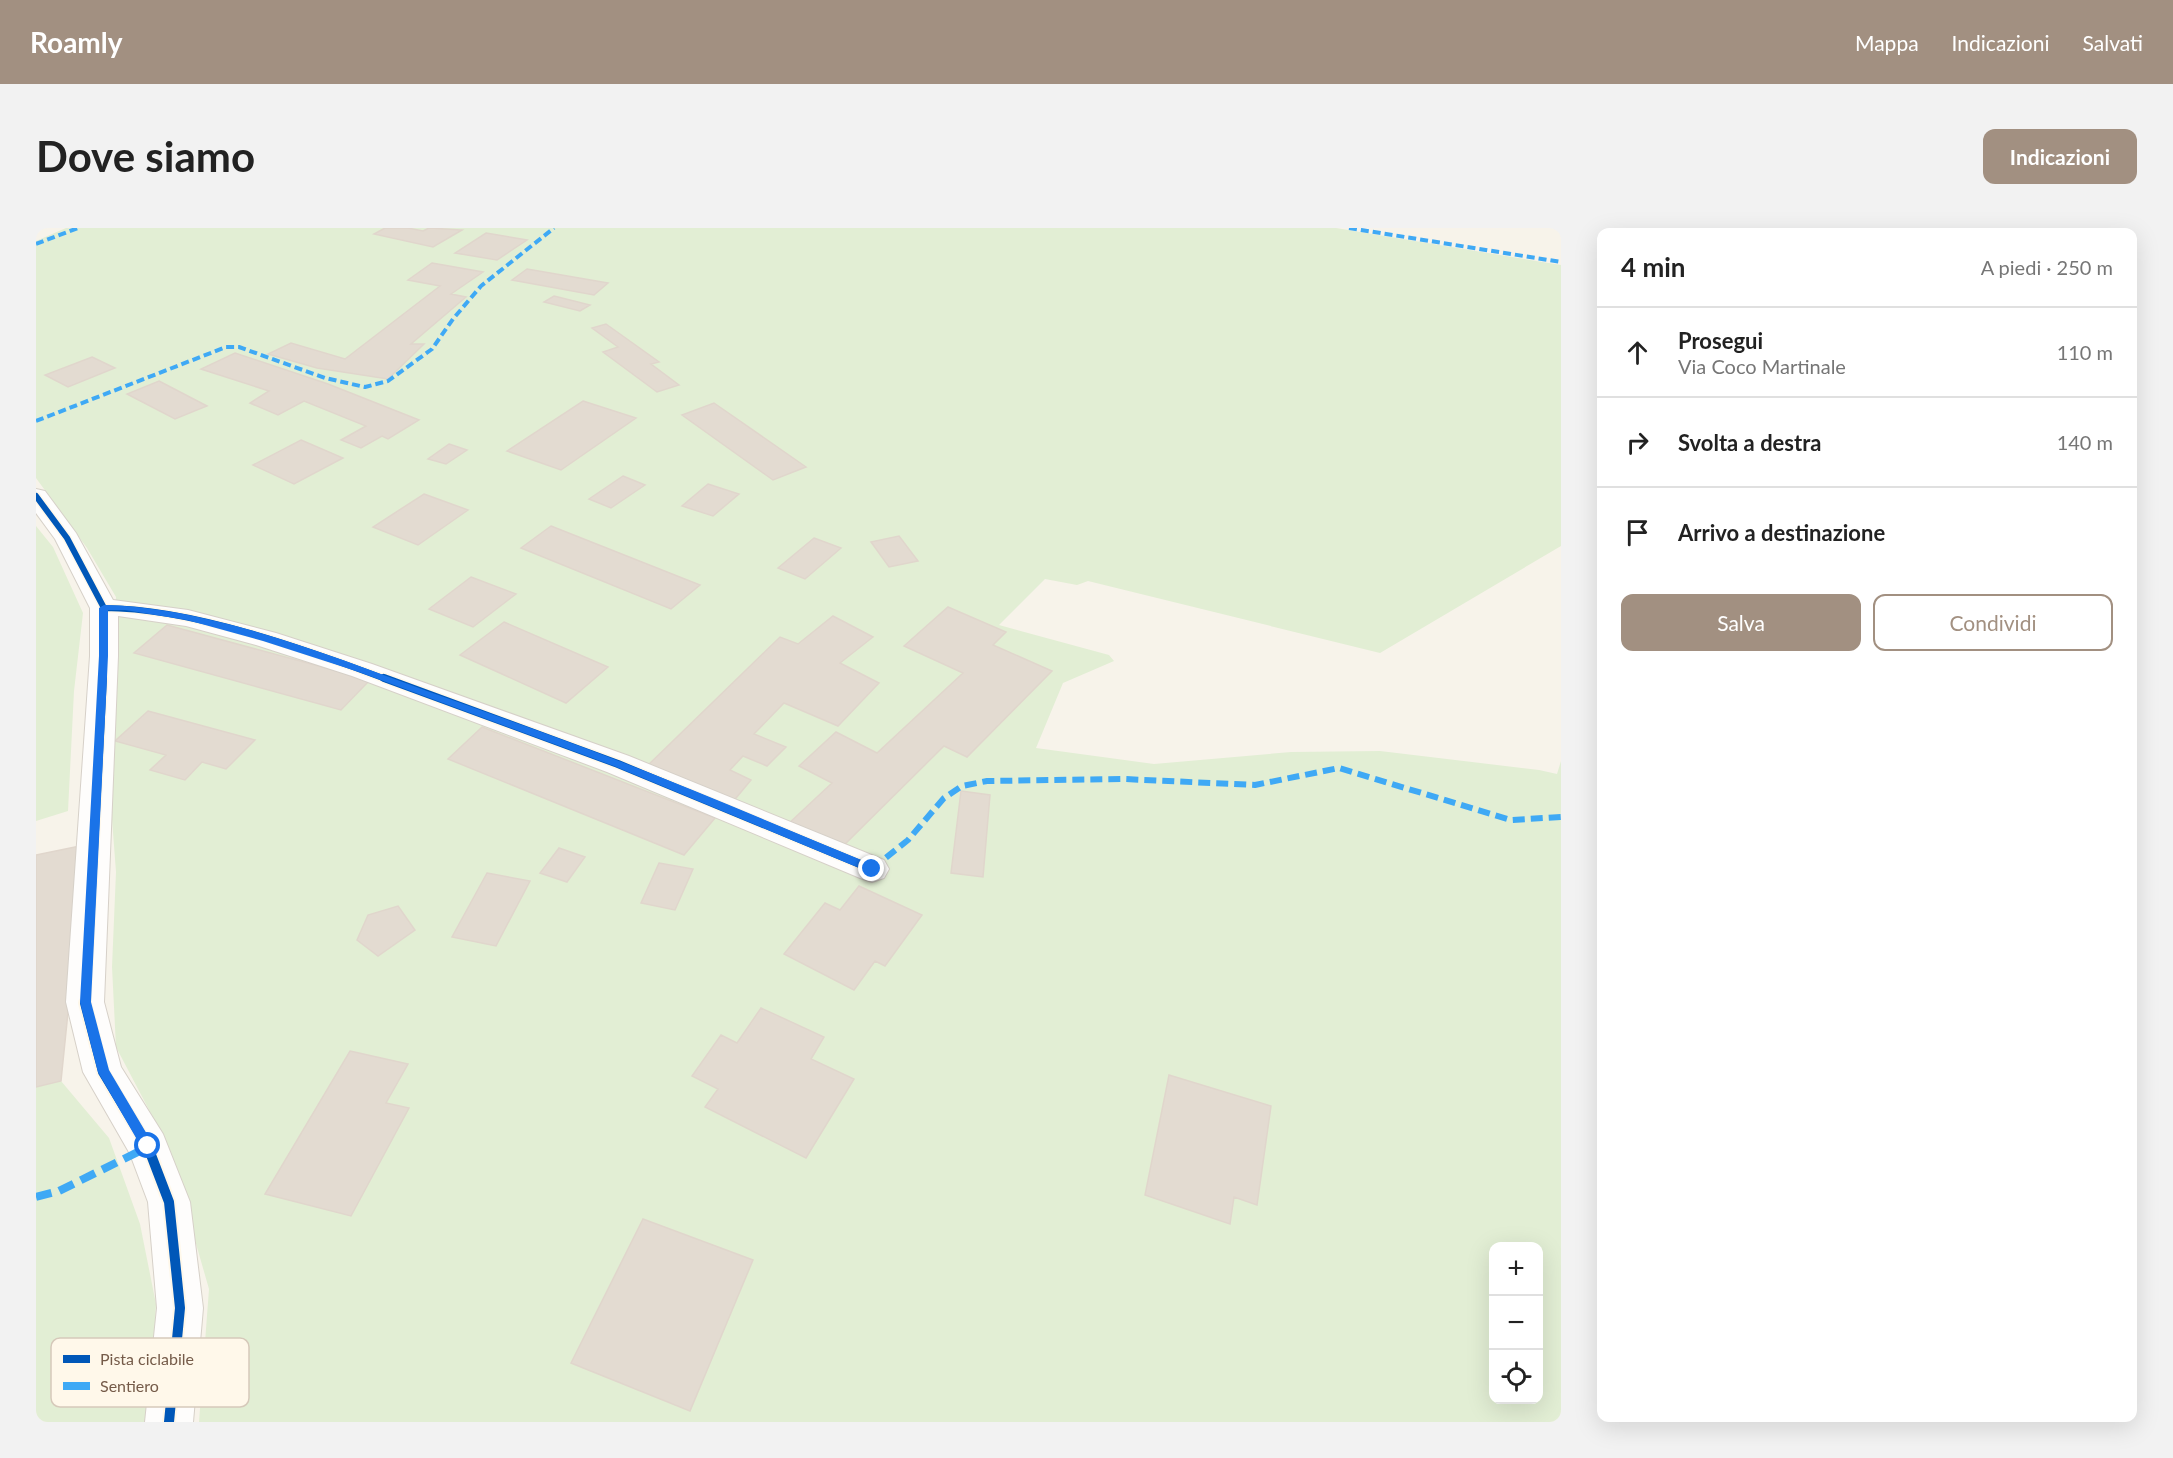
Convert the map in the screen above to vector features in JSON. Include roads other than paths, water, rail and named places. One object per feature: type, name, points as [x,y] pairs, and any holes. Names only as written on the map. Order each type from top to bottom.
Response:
[{"type":"street","points":[[36,496],[67,538],[104,608],[104,656],[85,1002],[104,1072],[148,1146],[169,1202],[180,1308],[177,1338]]},
{"type":"street","points":[[104,608],[125,608],[188,618],[266,639],[362,670],[618,764],[872,869]]},
{"type":"street","points":[[169,1422],[170,1407]]}]
